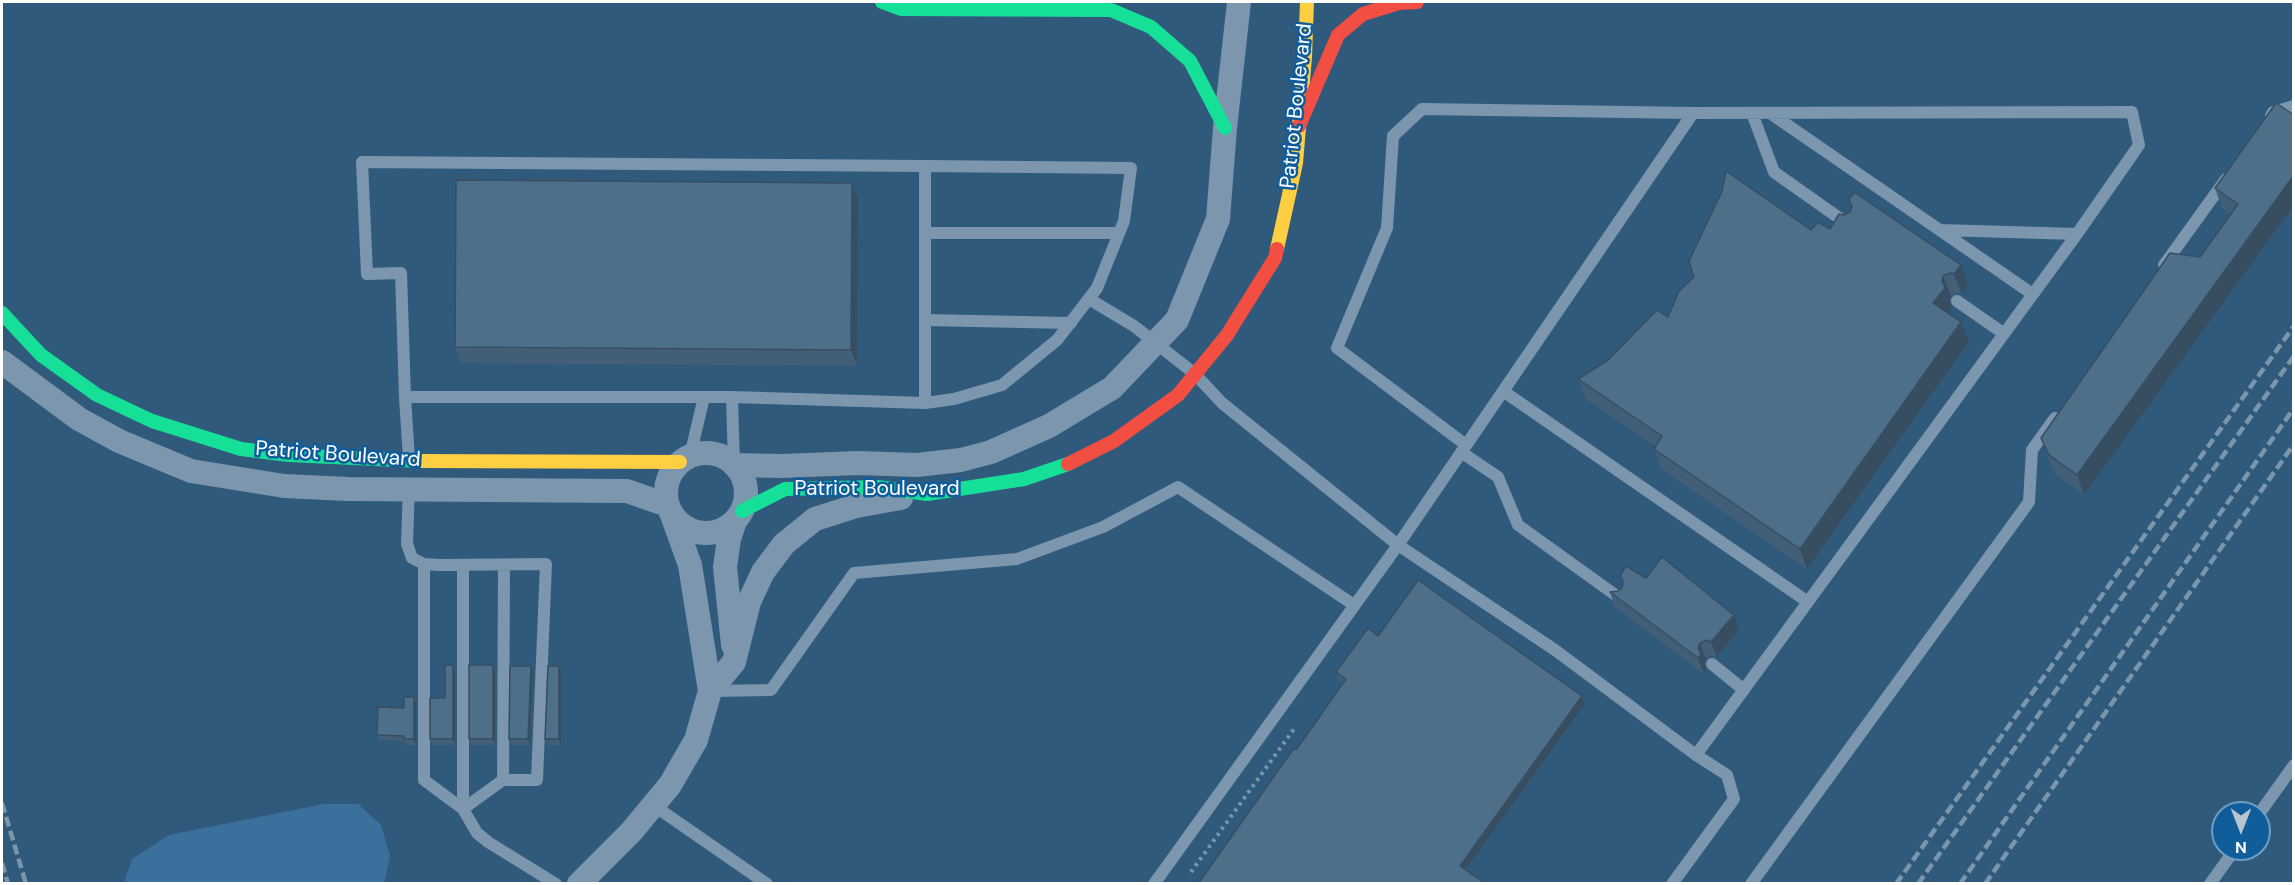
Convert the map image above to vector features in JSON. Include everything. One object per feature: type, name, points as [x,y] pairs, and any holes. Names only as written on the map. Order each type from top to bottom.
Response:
[{"type":"street","points":[[882,2],[900,9],[1111,10],[1151,27],[1190,61],[1225,128]]},
{"type":"street","name":"Patriot Boulevard","points":[[2,313],[41,355],[98,395],[152,421],[241,449],[289,455],[409,461],[685,459],[702,453],[725,458],[734,465],[858,463],[917,465],[961,460],[991,452],[1049,426],[1112,388],[1177,320],[1218,219],[1239,2]]},
{"type":"street","name":"Patriot Boulevard","points":[[2,362],[79,419],[118,441],[191,471],[284,486],[348,489],[627,490],[670,510],[680,524],[702,533],[725,529],[738,516],[785,489],[878,487],[927,494],[995,485],[1063,467],[1114,441],[1178,395],[1227,335],[1275,258],[1296,163],[1306,2]]},
{"type":"street","points":[[1299,126],[1338,35],[1364,14],[1399,3],[1417,2]]},
{"type":"street","points":[[685,459],[672,471],[667,482],[666,493],[690,565],[710,691]]},
{"type":"street","points":[[734,465],[742,475],[746,487],[746,500],[729,539],[725,567],[734,662]]},
{"type":"street","points":[[579,884],[631,832],[670,785],[696,740],[710,691],[734,662],[749,603],[764,572],[784,544],[815,519],[856,506],[927,494]]},
{"type":"lane","points":[[2266,122],[2273,112],[2294,106]]},
{"type":"lane","points":[[1621,599],[1518,525],[1498,477],[1337,348],[1387,228],[1393,135],[1422,110],[1692,113],[2132,112],[2139,145],[2077,234],[2002,333],[1696,755]]},
{"type":"lane","points":[[1154,884],[1398,545],[1692,113]]},
{"type":"lane","points":[[1752,113],[1774,172],[1851,227]]},
{"type":"lane","points":[[1770,113],[2031,294]]},
{"type":"lane","points":[[405,397],[732,397],[925,403],[954,399],[1002,385],[1057,340],[1097,288],[1124,221],[1131,168],[363,162],[367,274],[401,273],[405,397],[409,461],[407,544],[412,558],[424,564],[463,566],[546,564],[537,780],[503,780],[463,809]]},
{"type":"lane","points":[[925,166],[925,403]]},
{"type":"lane","points":[[2156,276],[2232,170]]},
{"type":"lane","points":[[1940,230],[2077,234]]},
{"type":"lane","points":[[925,233],[1119,233]]},
{"type":"lane","points":[[1089,299],[1134,327],[1195,374],[1222,403],[1398,545],[1555,650],[1696,755],[1727,775],[1734,799],[1672,884]]},
{"type":"lane","points":[[1956,301],[2002,333]]},
{"type":"lane","points":[[925,320],[1071,323]]},
{"type":"lane","points":[[1503,391],[1808,602]]},
{"type":"lane","points":[[685,459],[704,397]]},
{"type":"lane","points":[[732,397],[734,465]]},
{"type":"lane","points":[[1751,884],[2029,502],[2032,450],[2060,411]]},
{"type":"lane","points":[[710,691],[771,690],[854,573],[1017,559],[1103,527],[1178,487],[1354,605]]},
{"type":"lane","points":[[424,564],[424,780],[463,809],[477,833],[556,884]]},
{"type":"lane","points":[[503,780],[504,565]]},
{"type":"lane","points":[[463,566],[463,809]]},
{"type":"lane","points":[[1712,664],[1744,690]]},
{"type":"lane","points":[[2268,801],[2294,765]]},
{"type":"lane","points":[[653,805],[767,884]]},
{"type":"lane","points":[[2211,884],[2227,861]]},
{"type":"water","points":[[324,804],[358,804],[381,825],[390,856],[384,883],[124,883],[132,859],[169,835]]},
{"type":"building","points":[[2276,103],[2294,115],[2294,175],[2077,475],[2049,455],[2041,438],[2170,253],[2200,257],[2238,204],[2215,188]]},
{"type":"building","points":[[1726,171],[1811,230],[1818,222],[1830,229],[1839,214],[1844,215],[1850,212],[1852,207],[1849,200],[1854,192],[1961,265],[1954,274],[1943,276],[1942,281],[1945,288],[1933,303],[1961,322],[1800,549],[1654,449],[1662,436],[1578,379],[1608,360],[1657,310],[1668,317],[1679,291],[1694,277],[1689,261],[1722,191]]},
{"type":"building","points":[[456,180],[852,183],[851,350],[455,347]]},
{"type":"building","points":[[1662,557],[1734,615],[1711,642],[1707,640],[1700,643],[1698,648],[1701,654],[1698,658],[1610,592],[1622,588],[1623,581],[1620,576],[1626,566],[1646,578]]},
{"type":"building","points":[[1418,580],[1582,696],[1460,866],[1486,884],[1198,884],[1346,679],[1336,672],[1368,628],[1378,636]]},
{"type":"building","points":[[445,665],[453,665],[453,739],[430,739],[430,698],[445,698]]},
{"type":"building","points":[[469,665],[493,665],[493,739],[469,739]]},
{"type":"building","points":[[510,666],[531,666],[528,739],[509,739]]},
{"type":"building","points":[[548,666],[559,666],[559,739],[545,739]]},
{"type":"building","points":[[404,697],[414,697],[414,739],[404,739],[404,736],[377,735],[378,707],[404,708]]},
{"type":"railway","points":[[1896,884],[2294,326]]},
{"type":"railway","points":[[1918,884],[2294,356]]},
{"type":"railway","points":[[1960,884],[2294,408]]},
{"type":"railway","points":[[1985,884],[2294,444]]},
{"type":"railway","points":[[2,803],[26,884]]},
{"type":"railway","points":[[2,863],[8,884]]},
{"type":"traffic: fast","points":[[882,2],[901,9],[1111,10],[1151,27],[1190,61],[1225,128]]},
{"type":"traffic: fast","points":[[2,313],[41,355],[97,395],[152,421],[241,449],[289,455],[419,461]]},
{"type":"traffic: fast","points":[[742,511],[785,489],[878,487],[927,494],[1024,479],[1068,464]]},
{"type":"traffic: slow","points":[[1277,249],[1296,163],[1307,2]]},
{"type":"traffic: slow","points":[[419,461],[680,462]]},
{"type":"traffic: jam","points":[[1299,126],[1338,35],[1363,14],[1399,3],[1417,2]]},
{"type":"traffic: jam","points":[[1068,464],[1114,441],[1178,395],[1227,335],[1275,258],[1277,249]]}]
